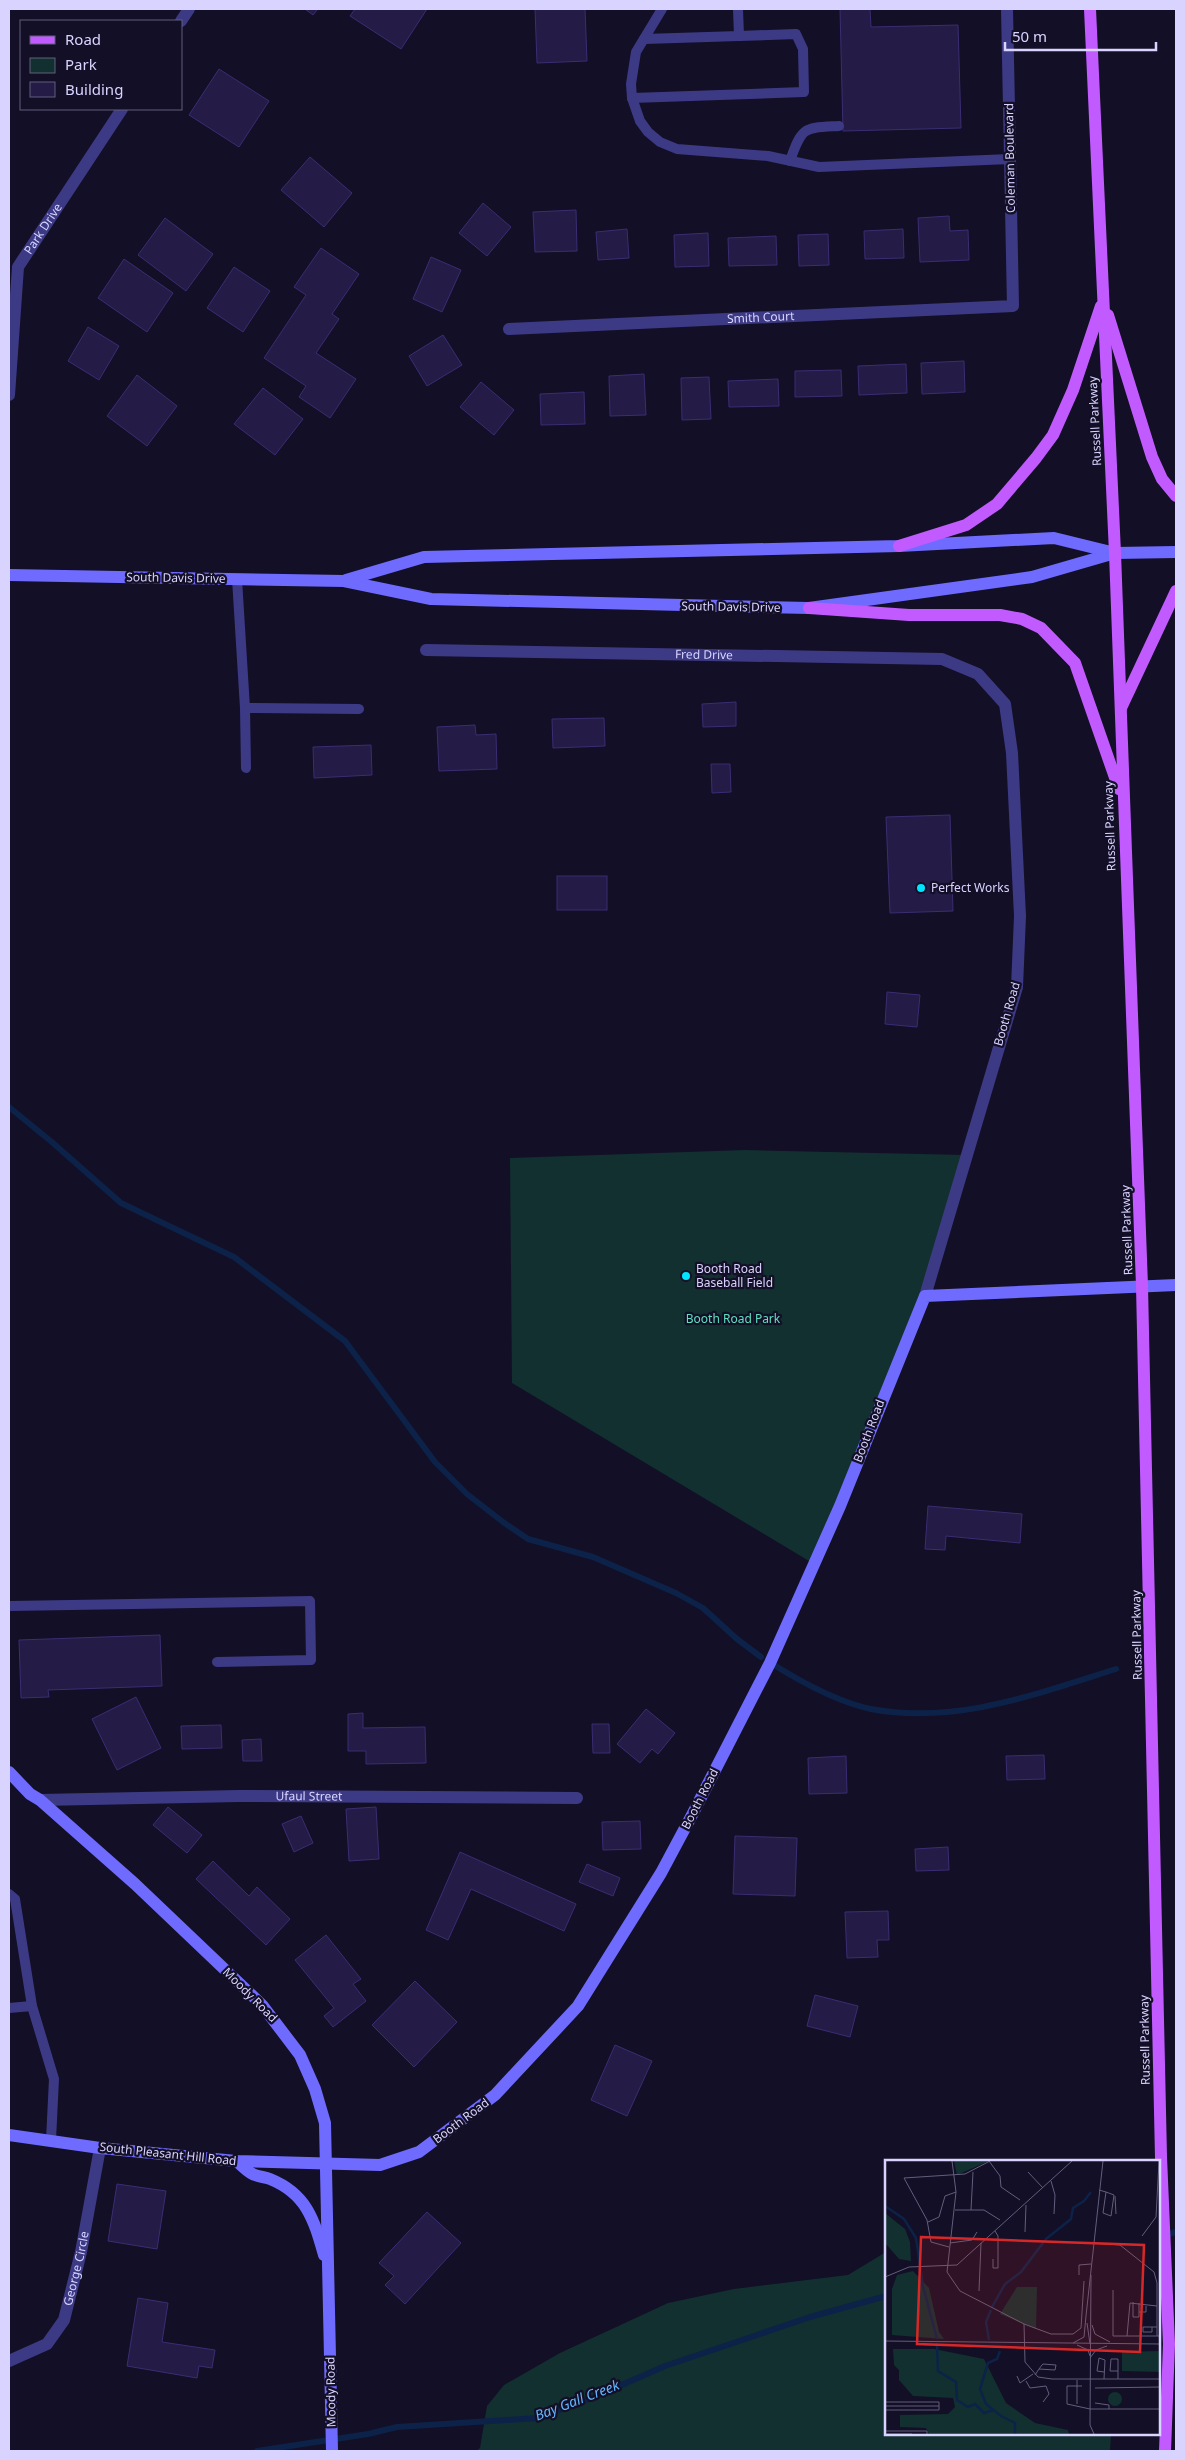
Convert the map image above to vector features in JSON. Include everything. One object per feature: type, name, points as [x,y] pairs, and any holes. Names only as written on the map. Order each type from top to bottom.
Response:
[{"type":"main road","name":"Russell Parkway","points":[[1090,9],[1115,553],[1142,1286],[1162,2157],[1169,2344],[1165,2451]]},
{"type":"main road","points":[[1103,299],[1152,457],[1162,479],[1176,496]]},
{"type":"main road","points":[[899,546],[966,525],[997,504],[1036,458],[1053,435],[1073,390],[1103,299]]},
{"type":"main road","points":[[1120,711],[1176,591]]},
{"type":"main road","points":[[809,608],[909,615],[1000,615],[1022,619],[1041,628],[1075,663],[1124,802]]},
{"type":"street","points":[[182,20],[189,9]]},
{"type":"street","name":"Coleman Boulevard","points":[[1007,9],[1013,306]]},
{"type":"street","name":"Park Drive","points":[[9,395],[18,267],[121,110]]},
{"type":"street","name":"Smith Court","points":[[509,329],[1013,306]]},
{"type":"street","name":"South Davis Drive","points":[[344,581],[424,557],[899,546],[1054,538],[1115,553],[1176,552]]},
{"type":"street","name":"South Davis Drive","points":[[9,575],[344,581],[431,599],[809,608],[1032,577],[1115,553]]},
{"type":"street","name":"Fred Drive","points":[[426,650],[942,659],[978,674]]},
{"type":"street","name":"Booth Road","points":[[327,2165],[380,2165],[419,2152],[495,2095],[578,2006],[661,1873],[770,1663],[840,1506],[925,1296],[1017,987],[1020,916],[1012,753],[1006,704],[978,674]]},
{"type":"street","points":[[925,1296],[1176,1285]]},
{"type":"street","name":"Moody Road","points":[[9,1772],[30,1794],[40,1800],[135,1884],[262,2005],[279,2024],[300,2055],[316,2089],[325,2123],[332,2451]]},
{"type":"street","name":"Ufaul Street","points":[[40,1800],[239,1796],[577,1798]]},
{"type":"street","name":"South Pleasant Hill Road","points":[[9,2135],[100,2148],[236,2161],[327,2165]]},
{"type":"street","name":"George Circle","points":[[9,2361],[47,2344],[64,2320],[81,2252],[100,2148]]},
{"type":"street","points":[[236,2161],[254,2175],[268,2178],[282,2185],[307,2206],[314,2220],[329,2273]]},
{"type":"lane","points":[[662,9],[636,52],[632,67],[632,98],[640,121],[648,132],[668,146],[706,153],[768,156],[819,167],[1010,159]]},
{"type":"lane","points":[[738,9],[739,36]]},
{"type":"lane","points":[[632,98],[804,92],[803,49],[796,34],[644,39]]},
{"type":"lane","points":[[790,160],[798,136],[808,129],[840,126]]},
{"type":"lane","points":[[237,579],[245,708],[246,768]]},
{"type":"lane","points":[[245,708],[359,708]]},
{"type":"lane","points":[[9,1606],[310,1601],[311,1660],[217,1662]]},
{"type":"lane","points":[[9,1894],[15,1899],[32,2006],[54,2079],[51,2140]]},
{"type":"lane","points":[[9,2008],[32,2006]]},
{"type":"green space","name":"Booth Road Park","points":[[745,1150],[966,1155],[925,1296],[814,1564],[512,1383],[510,1158]]},
{"type":"green space","points":[[885,2253],[885,2435],[1111,2435],[1110,2451],[476,2451],[480,2448],[487,2406],[504,2385],[560,2353],[668,2303],[734,2289],[848,2275]]},
{"type":"building","points":[[305,9],[318,9],[313,15]]},
{"type":"building","points":[[355,9],[427,9],[401,49],[350,16]]},
{"type":"building","points":[[535,9],[585,9],[587,61],[537,63]]},
{"type":"building","points":[[840,9],[870,9],[871,27],[958,25],[961,128],[843,131]]},
{"type":"building","points":[[219,69],[269,101],[239,147],[189,115]]},
{"type":"building","points":[[310,157],[352,193],[324,227],[281,190]]},
{"type":"building","points":[[483,203],[511,227],[487,256],[459,233]]},
{"type":"building","points":[[576,210],[577,251],[535,252],[533,212]]},
{"type":"building","points":[[949,216],[950,231],[968,230],[969,260],[920,262],[918,218]]},
{"type":"building","points":[[165,218],[213,254],[186,291],[138,255]]},
{"type":"building","points":[[627,229],[629,258],[598,260],[596,232]]},
{"type":"building","points":[[903,229],[904,258],[865,259],[864,231]]},
{"type":"building","points":[[708,233],[709,266],[675,267],[674,235]]},
{"type":"building","points":[[828,234],[829,265],[799,266],[798,235]]},
{"type":"building","points":[[776,236],[777,265],[729,266],[728,238]]},
{"type":"building","points":[[321,248],[359,274],[332,314],[339,319],[316,353],[356,379],[330,418],[299,397],[306,386],[264,358],[306,295],[294,287]]},
{"type":"building","points":[[431,257],[461,270],[442,312],[413,299]]},
{"type":"building","points":[[124,259],[173,293],[147,332],[98,298]]},
{"type":"building","points":[[234,267],[270,291],[243,332],[207,308]]},
{"type":"building","points":[[88,327],[119,346],[99,380],[68,361]]},
{"type":"building","points":[[443,335],[462,365],[427,386],[409,356]]},
{"type":"building","points":[[964,361],[965,392],[922,394],[921,363]]},
{"type":"building","points":[[906,364],[907,393],[859,395],[858,366]]},
{"type":"building","points":[[841,370],[842,396],[795,397],[795,371]]},
{"type":"building","points":[[644,374],[646,415],[610,416],[609,376]]},
{"type":"building","points":[[137,375],[177,406],[147,446],[107,416]]},
{"type":"building","points":[[709,377],[711,419],[682,420],[681,378]]},
{"type":"building","points":[[778,379],[779,406],[729,407],[728,381]]},
{"type":"building","points":[[481,382],[514,410],[494,435],[460,407]]},
{"type":"building","points":[[263,388],[303,419],[275,455],[234,424]]},
{"type":"building","points":[[584,392],[585,424],[541,425],[540,394]]},
{"type":"building","points":[[736,702],[736,726],[703,727],[702,704]]},
{"type":"building","points":[[604,718],[605,746],[553,748],[552,719]]},
{"type":"building","points":[[475,725],[476,735],[496,734],[497,769],[439,771],[437,727]]},
{"type":"building","points":[[371,745],[372,775],[314,778],[313,747]]},
{"type":"building","points":[[711,764],[730,764],[731,792],[712,793]]},
{"type":"building","points":[[950,815],[953,911],[890,913],[886,817]]},
{"type":"building","points":[[557,876],[607,876],[607,910],[557,910]]},
{"type":"building","points":[[887,992],[920,995],[917,1027],[885,1024]]},
{"type":"building","points":[[928,1506],[1022,1514],[1020,1543],[946,1536],[945,1550],[925,1549]]},
{"type":"building","points":[[160,1635],[162,1686],[48,1690],[49,1697],[21,1698],[19,1640]]},
{"type":"building","points":[[136,1697],[161,1748],[117,1770],[92,1719]]},
{"type":"building","points":[[646,1709],[675,1733],[658,1754],[652,1749],[640,1763],[617,1744]]},
{"type":"building","points":[[363,1713],[363,1728],[425,1727],[426,1763],[366,1764],[366,1751],[348,1751],[348,1714]]},
{"type":"building","points":[[592,1724],[609,1724],[610,1753],[593,1753]]},
{"type":"building","points":[[221,1725],[222,1748],[182,1749],[181,1726]]},
{"type":"building","points":[[261,1739],[262,1761],[243,1761],[242,1740]]},
{"type":"building","points":[[1044,1755],[1045,1779],[1007,1780],[1006,1756]]},
{"type":"building","points":[[846,1756],[847,1793],[809,1794],[808,1758]]},
{"type":"building","points":[[168,1807],[202,1835],[187,1853],[153,1825]]},
{"type":"building","points":[[376,1807],[379,1859],[349,1861],[346,1809]]},
{"type":"building","points":[[301,1816],[313,1843],[294,1852],[282,1824]]},
{"type":"building","points":[[640,1821],[641,1849],[603,1850],[602,1822]]},
{"type":"building","points":[[735,1836],[797,1838],[795,1896],[733,1894]]},
{"type":"building","points":[[948,1847],[949,1870],[916,1871],[915,1849]]},
{"type":"building","points":[[460,1852],[576,1904],[564,1931],[471,1889],[448,1940],[426,1930]]},
{"type":"building","points":[[213,1861],[249,1896],[257,1887],[290,1919],[266,1945],[196,1879]]},
{"type":"building","points":[[587,1864],[620,1878],[613,1896],[579,1882]]},
{"type":"building","points":[[888,1911],[889,1940],[877,1940],[878,1957],[847,1958],[845,1912]]},
{"type":"building","points":[[326,1935],[361,1979],[353,1984],[366,2001],[333,2027],[324,2016],[334,2008],[295,1960]]},
{"type":"building","points":[[415,1981],[457,2022],[414,2067],[372,2025]]},
{"type":"building","points":[[815,1995],[858,2006],[850,2037],[807,2026]]},
{"type":"building","points":[[615,2045],[652,2061],[627,2116],[591,2100]]},
{"type":"building","points":[[117,2184],[166,2191],[157,2249],[108,2241]]},
{"type":"building","points":[[427,2212],[461,2243],[405,2304],[385,2285],[394,2276],[379,2263]]},
{"type":"building","points":[[138,2298],[168,2303],[162,2342],[215,2350],[212,2368],[199,2366],[197,2378],[127,2366]]},
{"type":"waterway","points":[[9,1107],[121,1203],[234,1257],[345,1341],[435,1462],[467,1494],[503,1522],[528,1539],[593,1557],[676,1593],[703,1608],[737,1639],[761,1657]]},
{"type":"waterway","points":[[774,1665],[808,1685],[846,1702],[871,1709],[903,1713],[965,1710],[995,1704],[1026,1697],[1116,1669]]},
{"type":"waterway","name":"Bay Gall Creek","points":[[1162,2236],[1176,2232]]},
{"type":"waterway","name":"Bay Gall Creek","points":[[257,2451],[368,2434],[397,2427],[538,2418],[592,2398],[665,2366],[810,2317],[885,2296]]},
{"type":"place","name":"Perfect Works","points":[[921,888]]},
{"type":"place","name":"Booth Road Baseball Field","points":[[686,1276]]}]
